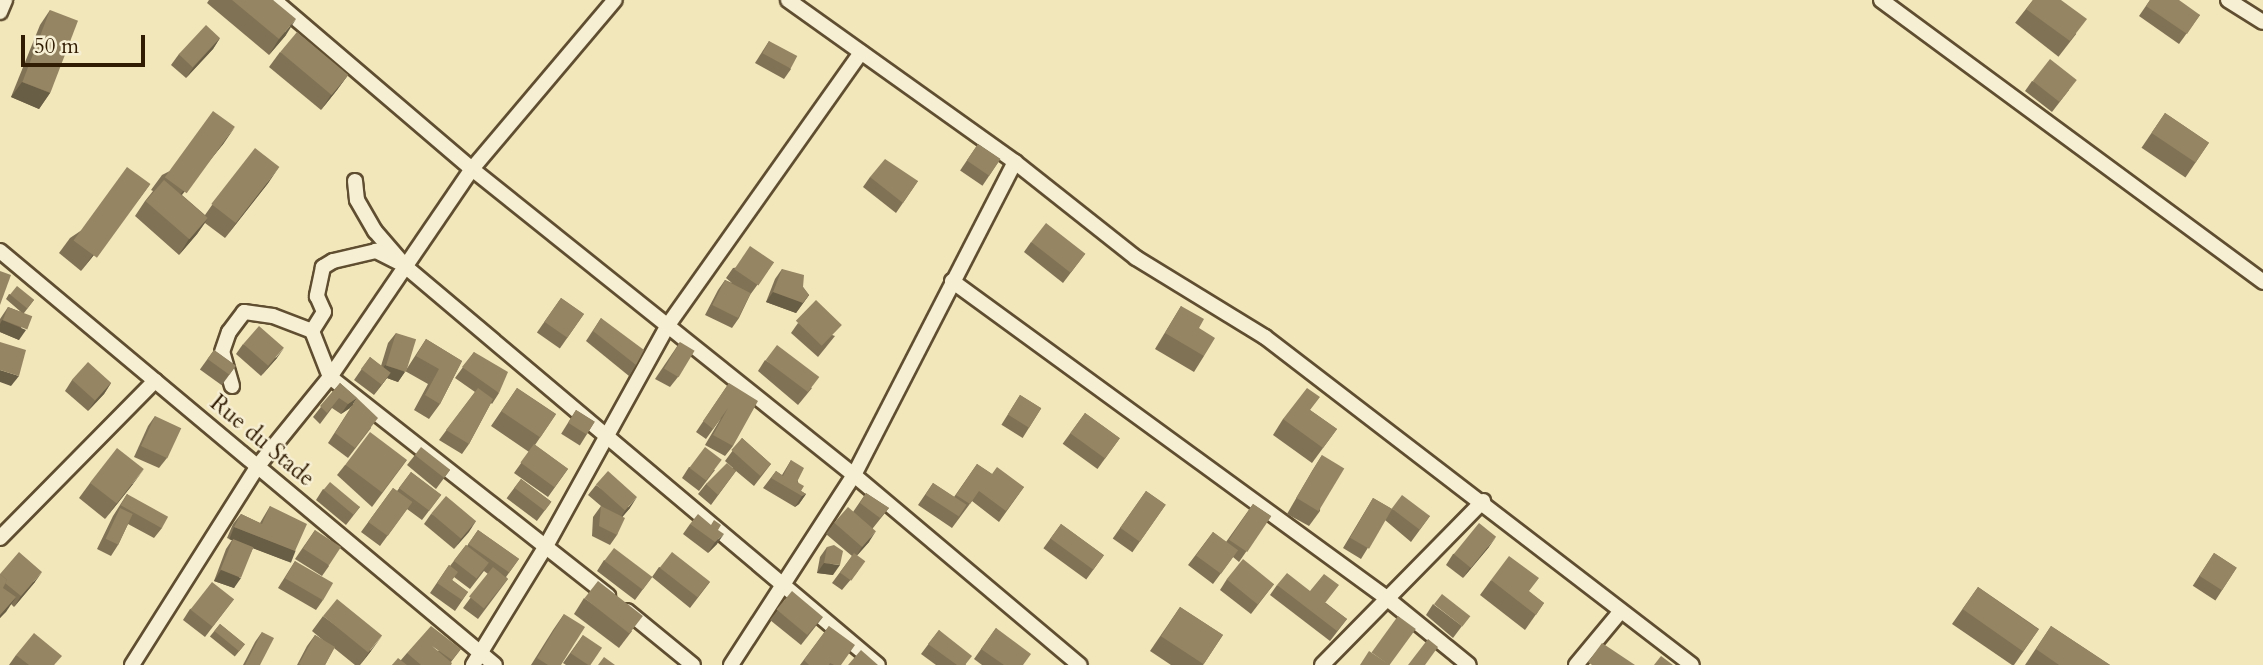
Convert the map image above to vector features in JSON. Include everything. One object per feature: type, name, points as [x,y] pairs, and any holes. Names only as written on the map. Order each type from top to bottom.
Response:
[{"type":"street","points":[[0,12],[5,0]]},
{"type":"street","points":[[274,0],[472,169],[854,475],[1080,665]]},
{"type":"street","points":[[132,665],[257,467],[330,377],[472,169],[615,0]]},
{"type":"street","points":[[788,0],[1015,162],[1136,258],[1265,337],[1483,501],[1692,665]]},
{"type":"street","points":[[1881,0],[2263,282]]},
{"type":"street","points":[[2228,0],[2263,22]]},
{"type":"street","points":[[477,659],[546,546],[668,326],[861,52]]},
{"type":"street","points":[[731,665],[854,475],[1015,162]]},
{"type":"street","points":[[355,181],[357,200],[375,231],[406,267],[608,434],[878,665]]},
{"type":"street","name":"Rue du Stade","points":[[0,251],[257,467],[477,659],[495,665]]},
{"type":"street","points":[[312,331],[324,312],[317,296],[323,267],[376,251],[406,267]]},
{"type":"street","points":[[952,281],[1384,596],[1469,665]]},
{"type":"street","points":[[232,386],[222,352],[229,332],[244,312],[312,331]]},
{"type":"street","points":[[312,331],[330,377],[694,665]]},
{"type":"street","points":[[0,538],[155,381]]},
{"type":"street","points":[[1322,665],[1384,596],[1483,501]]},
{"type":"street","points":[[1576,665],[1620,611]]},
{"type":"building","points":[[232,0],[273,0],[296,19],[279,39]]},
{"type":"building","points":[[2033,0],[2061,0],[2087,19],[2070,41],[2026,9]]},
{"type":"building","points":[[2150,0],[2179,0],[2200,15],[2187,34],[2146,6]]},
{"type":"building","points":[[50,10],[78,21],[50,93],[22,82]]},
{"type":"building","points":[[206,25],[220,38],[193,67],[179,54]]},
{"type":"building","points":[[297,32],[348,75],[332,95],[280,52]]},
{"type":"building","points":[[769,41],[797,56],[791,68],[762,53]]},
{"type":"building","points":[[2050,59],[2077,80],[2060,102],[2033,81]]},
{"type":"building","points":[[213,111],[235,127],[187,193],[165,177]]},
{"type":"building","points":[[2165,113],[2209,143],[2196,163],[2152,133]]},
{"type":"building","points":[[978,144],[1000,159],[989,176],[967,161]]},
{"type":"building","points":[[255,148],[279,167],[236,223],[211,204]]},
{"type":"building","points":[[885,159],[918,181],[903,203],[870,177]]},
{"type":"building","points":[[127,167],[150,184],[97,258],[74,241]]},
{"type":"building","points":[[164,180],[208,218],[189,239],[146,201]]},
{"type":"building","points":[[1046,223],[1085,254],[1071,273],[1031,242]]},
{"type":"building","points":[[750,246],[774,262],[758,285],[734,269]]},
{"type":"building","points":[[782,269],[804,275],[803,287],[809,295],[803,303],[773,292]]},
{"type":"building","points":[[0,271],[11,275],[0,305]]},
{"type":"building","points":[[725,280],[751,293],[738,318],[712,305]]},
{"type":"building","points":[[17,286],[34,300],[27,308],[10,295]]},
{"type":"building","points":[[561,298],[584,314],[567,338],[544,322]]},
{"type":"building","points":[[816,300],[842,325],[822,346],[796,321]]},
{"type":"building","points":[[1181,306],[1204,319],[1199,328],[1215,338],[1204,356],[1165,333]]},
{"type":"building","points":[[8,307],[32,316],[27,329],[3,320]]},
{"type":"building","points":[[601,318],[644,350],[636,365],[593,331]]},
{"type":"building","points":[[259,326],[284,348],[268,366],[243,344]]},
{"type":"building","points":[[396,333],[416,339],[406,372],[386,366]]},
{"type":"building","points":[[426,339],[462,361],[440,404],[425,395],[439,369],[416,356]]},
{"type":"building","points":[[0,342],[26,350],[19,376],[0,370]]},
{"type":"building","points":[[680,342],[695,351],[679,377],[664,369]]},
{"type":"building","points":[[777,345],[819,377],[808,392],[766,360]]},
{"type":"building","points":[[214,350],[236,366],[229,375],[208,359]]},
{"type":"building","points":[[474,352],[508,372],[499,393],[462,367]]},
{"type":"building","points":[[370,357],[391,373],[382,385],[361,369]]},
{"type":"building","points":[[88,362],[111,383],[95,401],[72,380]]},
{"type":"building","points":[[340,383],[357,398],[348,404],[339,398],[327,413],[320,406]]},
{"type":"building","points":[[729,383],[758,401],[733,446],[713,435],[728,408],[713,429],[703,421]]},
{"type":"building","points":[[478,388],[493,399],[469,444],[446,430]]},
{"type":"building","points":[[517,388],[556,414],[540,437],[501,411]]},
{"type":"building","points":[[1307,388],[1320,397],[1310,410],[1337,429],[1323,448],[1283,419]]},
{"type":"building","points":[[1020,395],[1041,408],[1029,428],[1008,415]]},
{"type":"building","points":[[357,398],[378,418],[355,448],[335,433]]},
{"type":"building","points":[[576,410],[595,422],[587,434],[568,423]]},
{"type":"building","points":[[1085,413],[1120,438],[1105,459],[1070,433]]},
{"type":"building","points":[[155,416],[181,428],[167,458],[141,446]]},
{"type":"building","points":[[370,432],[407,460],[382,492],[345,465]]},
{"type":"building","points":[[742,438],[771,464],[760,476],[731,450]]},
{"type":"building","points":[[534,444],[568,469],[554,487],[520,463]]},
{"type":"building","points":[[421,447],[450,470],[444,478],[415,455]]},
{"type":"building","points":[[705,447],[722,460],[706,480],[689,468]]},
{"type":"building","points":[[117,448],[144,469],[117,504],[90,483]]},
{"type":"building","points":[[1322,455],[1344,468],[1319,511],[1296,498]]},
{"type":"building","points":[[791,460],[804,468],[797,482],[804,486],[801,491],[806,494],[802,496],[771,478],[776,471],[783,476]]},
{"type":"building","points":[[727,463],[736,471],[718,495],[706,484]]},
{"type":"building","points":[[977,464],[992,474],[997,467],[1024,487],[1006,511],[979,491],[970,504],[956,495]]},
{"type":"building","points":[[608,471],[637,497],[625,510],[596,484]]},
{"type":"building","points":[[411,472],[441,495],[429,511],[399,488]]},
{"type":"building","points":[[521,479],[551,502],[545,511],[514,488]]},
{"type":"building","points":[[330,482],[360,507],[353,515],[324,490]]},
{"type":"building","points":[[933,483],[967,505],[959,517],[925,495]]},
{"type":"building","points":[[393,488],[412,502],[388,536],[368,522]]},
{"type":"building","points":[[1146,491],[1166,505],[1140,542],[1120,528]]},
{"type":"building","points":[[866,493],[889,508],[880,518],[860,503]]},
{"type":"building","points":[[127,494],[168,517],[162,528],[121,505]]},
{"type":"building","points":[[1402,495],[1430,516],[1420,530],[1392,509]]},
{"type":"building","points":[[446,496],[476,521],[461,539],[431,514]]},
{"type":"building","points":[[1373,498],[1392,509],[1369,549],[1350,538]]},
{"type":"building","points":[[1253,504],[1271,516],[1247,552],[1229,540]]},
{"type":"building","points":[[270,506],[307,524],[295,551],[234,527],[241,514],[262,524]]},
{"type":"building","points":[[601,506],[625,518],[617,535],[599,526]]},
{"type":"building","points":[[848,507],[876,531],[862,547],[834,523]]},
{"type":"building","points":[[120,508],[133,514],[118,545],[106,539]]},
{"type":"building","points":[[698,514],[711,525],[714,520],[721,525],[718,530],[724,534],[715,542],[690,524]]},
{"type":"building","points":[[1479,523],[1496,537],[1471,568],[1454,554]]},
{"type":"building","points":[[1061,524],[1104,555],[1093,570],[1050,539]]},
{"type":"building","points":[[315,530],[341,547],[329,565],[303,548]]},
{"type":"building","points":[[478,530],[519,559],[509,573],[468,544]]},
{"type":"building","points":[[1213,532],[1238,550],[1221,574],[1196,555]]},
{"type":"building","points":[[233,539],[253,547],[241,578],[221,570]]},
{"type":"building","points":[[466,545],[489,563],[477,579],[454,561]]},
{"type":"building","points":[[834,545],[843,551],[840,565],[824,563],[827,547]]},
{"type":"building","points":[[614,548],[652,577],[643,590],[604,561]]},
{"type":"building","points":[[19,552],[42,572],[21,596],[5,583],[7,580],[0,574]]},
{"type":"building","points":[[672,552],[710,582],[698,597],[660,568]]},
{"type":"building","points":[[854,553],[865,561],[851,581],[840,572]]},
{"type":"building","points":[[2214,553],[2237,568],[2222,590],[2199,576]]},
{"type":"building","points":[[1509,556],[1539,578],[1529,591],[1544,603],[1536,615],[1491,580]]},
{"type":"building","points":[[1243,559],[1274,584],[1258,604],[1227,579]]},
{"type":"building","points":[[295,561],[333,583],[323,600],[285,578]]},
{"type":"building","points":[[449,565],[458,572],[452,580],[468,592],[462,600],[437,583]]},
{"type":"building","points":[[493,567],[508,579],[484,608],[469,597]]},
{"type":"building","points":[[1287,573],[1310,591],[1324,574],[1339,585],[1325,603],[1347,619],[1337,631],[1277,585]]},
{"type":"building","points":[[0,574],[7,580],[3,588],[16,597],[0,615]]},
{"type":"building","points":[[598,581],[643,616],[629,633],[584,598]]},
{"type":"building","points":[[212,582],[234,599],[213,627],[190,610]]},
{"type":"building","points":[[1978,587],[2039,629],[2023,652],[1963,609]]},
{"type":"building","points":[[792,591],[823,617],[807,635],[777,609]]},
{"type":"building","points":[[1442,594],[1470,616],[1462,626],[1434,604]]},
{"type":"building","points":[[337,599],[382,636],[368,653],[323,616]]},
{"type":"building","points":[[1180,607],[1223,635],[1204,664],[1161,636]]},
{"type":"building","points":[[564,614],[585,627],[561,665],[548,665],[537,658]]},
{"type":"building","points":[[1398,616],[1416,629],[1390,665],[1372,652]]},
{"type":"building","points":[[220,624],[245,644],[239,651],[214,631]]},
{"type":"building","points":[[431,626],[461,649],[452,660],[432,646],[452,663],[451,665],[421,665],[407,653]]},
{"type":"building","points":[[829,626],[855,645],[841,665],[809,665],[804,660]]},
{"type":"building","points":[[2051,626],[2110,665],[2059,665],[2036,649]]},
{"type":"building","points":[[996,628],[1031,654],[1023,665],[1004,665],[981,649]]},
{"type":"building","points":[[939,630],[972,656],[965,665],[957,665],[928,644]]},
{"type":"building","points":[[262,632],[274,638],[260,665],[245,665]]},
{"type":"building","points":[[34,633],[62,656],[54,665],[29,665],[16,655]]},
{"type":"building","points":[[315,635],[335,647],[325,665],[299,664]]},
{"type":"building","points":[[583,635],[602,648],[591,665],[571,653]]},
{"type":"building","points":[[1428,639],[1438,647],[1425,665],[1408,665]]},
{"type":"building","points":[[1602,643],[1635,665],[1592,665],[1588,662]]},
{"type":"building","points":[[861,650],[878,665],[848,665]]},
{"type":"building","points":[[1369,651],[1390,665],[1360,665]]},
{"type":"building","points":[[1661,656],[1673,665],[1654,665]]},
{"type":"building","points":[[604,657],[615,665],[598,665]]},
{"type":"building","points":[[398,658],[407,665],[392,665]]}]
